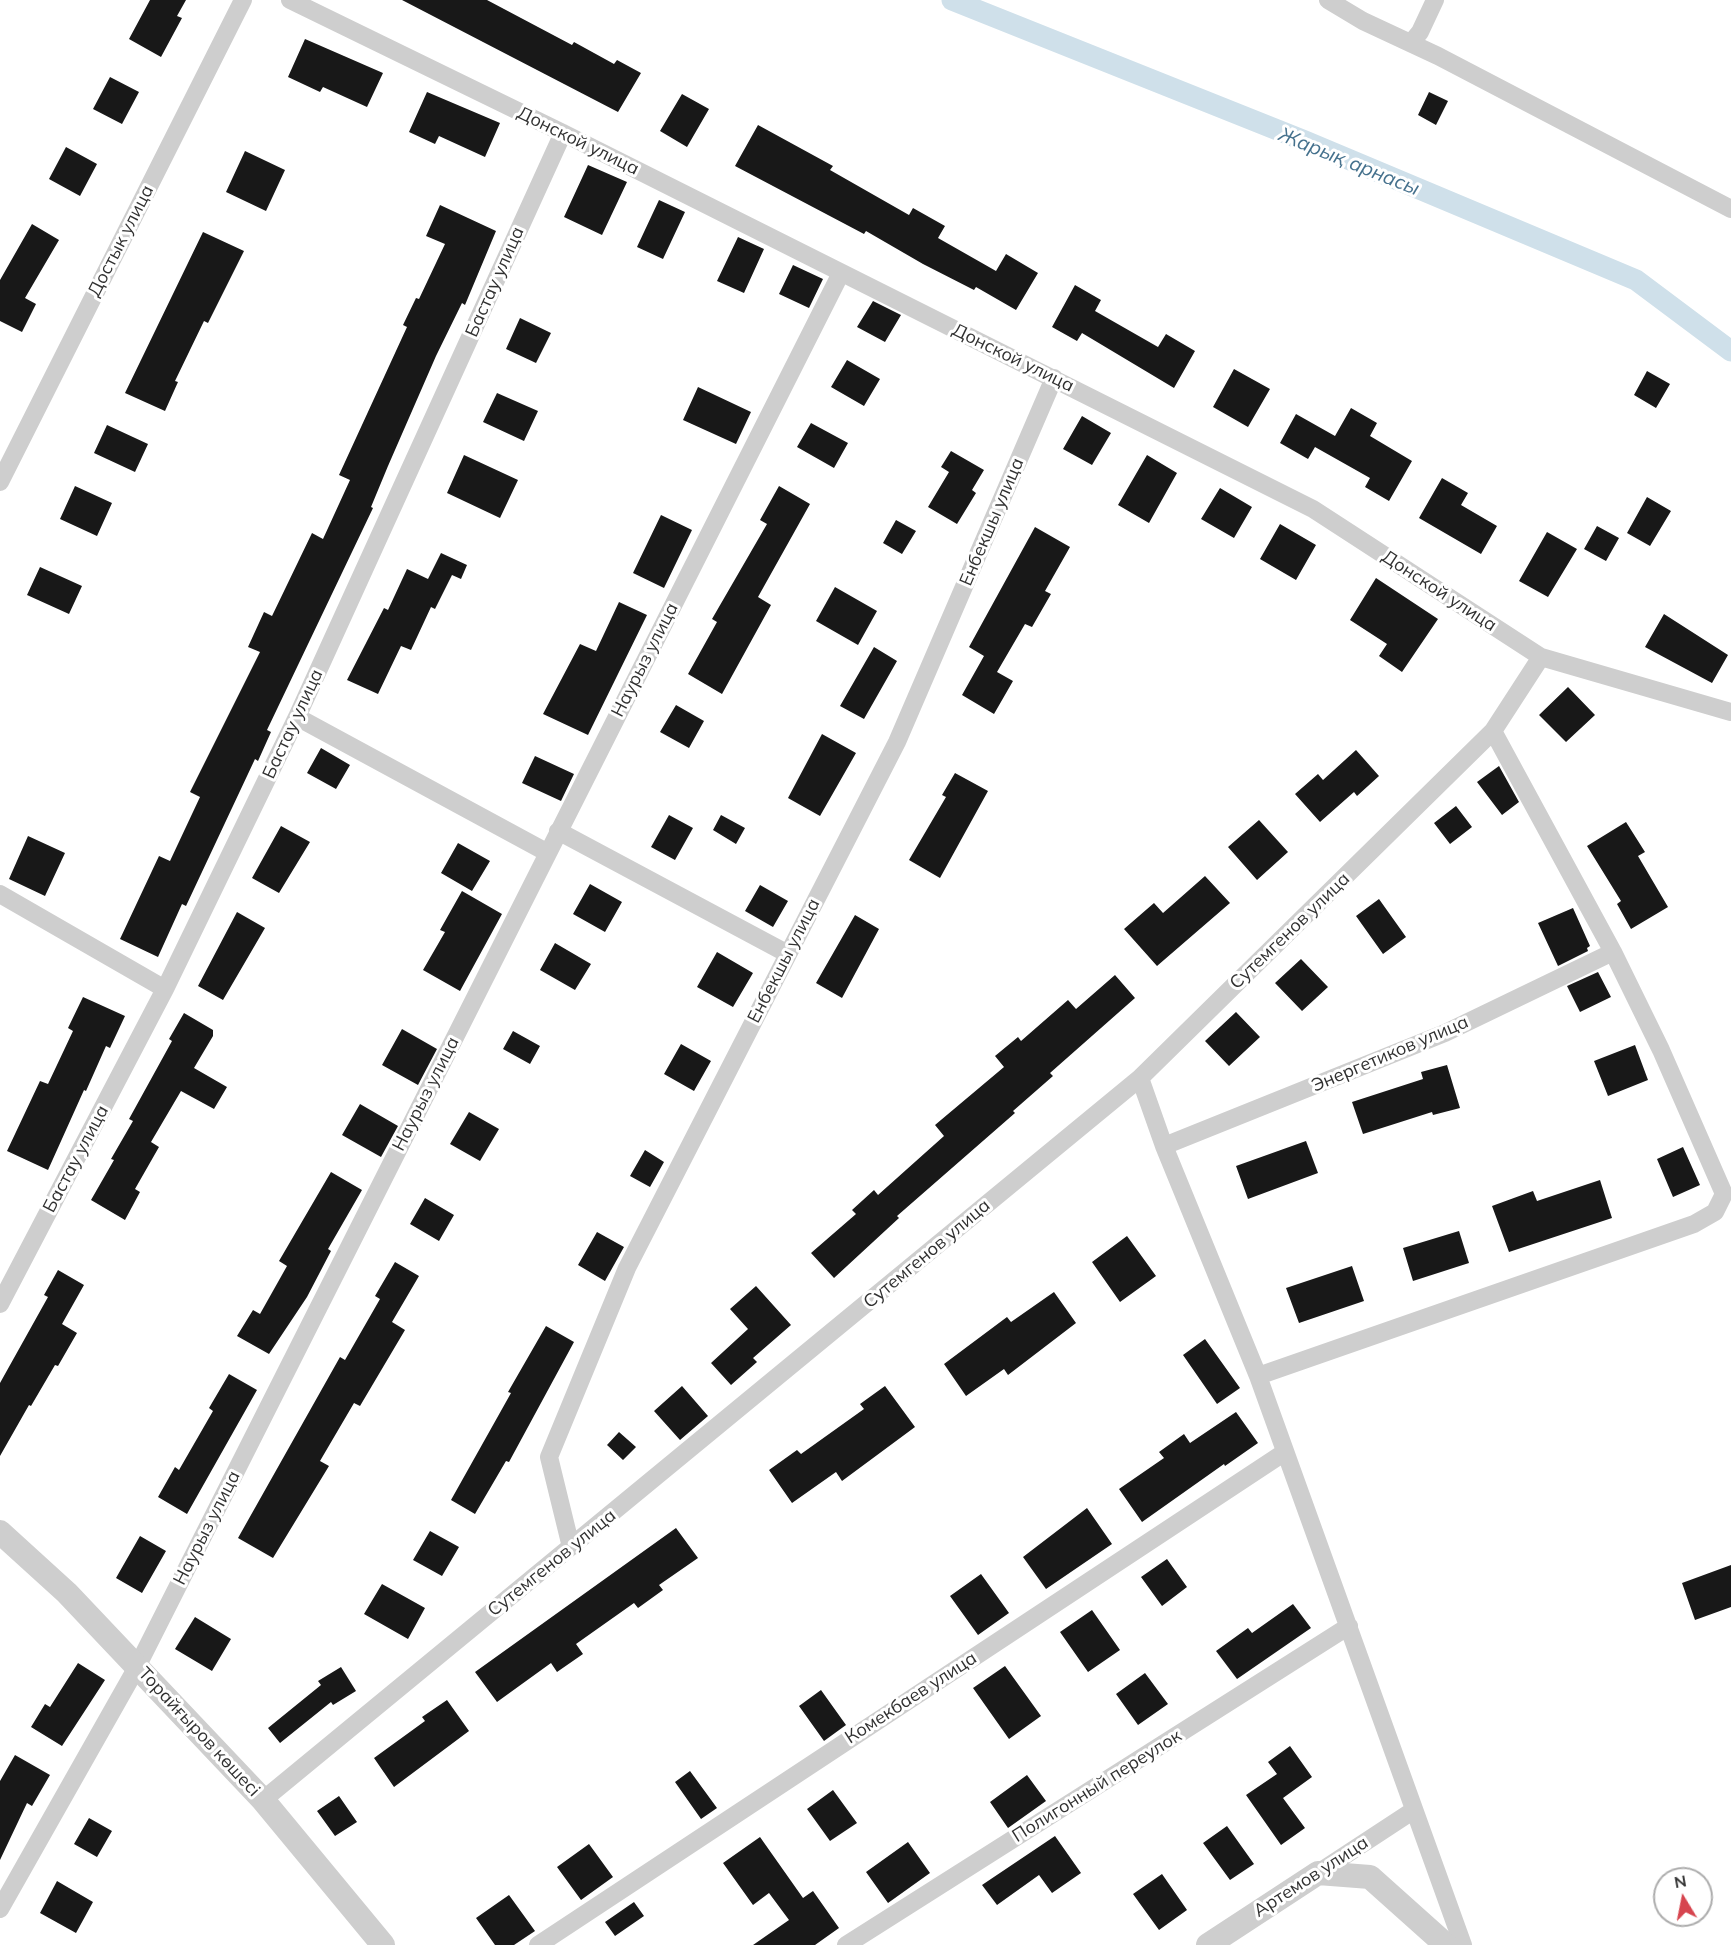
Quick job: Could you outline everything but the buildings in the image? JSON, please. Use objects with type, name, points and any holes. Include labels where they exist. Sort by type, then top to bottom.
[{"type":"street","name":"Достык улица","points":[[0,482],[243,0]]},
{"type":"street","name":"Донской улица","points":[[291,0],[563,133],[1313,508],[1541,657],[1731,712]]},
{"type":"street","points":[[1328,0],[1363,21],[1411,43],[1731,209]]},
{"type":"street","points":[[1411,43],[1420,32],[1435,0]]},
{"type":"street","name":"Бастау улица","points":[[0,1304],[165,989],[297,717],[563,133]]},
{"type":"street","name":"Наурыз улица","points":[[0,1909],[137,1667],[841,273]]},
{"type":"street","name":"Енбекшы улица","points":[[571,1547],[549,1457],[627,1268],[897,741],[1054,378]]},
{"type":"street","name":"Сутемгенов улица","points":[[263,1800],[1140,1078],[1493,731],[1541,657]]},
{"type":"street","points":[[297,717],[548,853]]},
{"type":"street","points":[[1258,1376],[1694,1224],[1715,1212],[1724,1194],[1661,1050],[1613,952],[1493,731]]},
{"type":"street","points":[[558,831],[788,954]]},
{"type":"street","points":[[0,894],[165,989]]},
{"type":"street","name":"Энергетиков улица","points":[[1164,1146],[1445,1033],[1613,952]]},
{"type":"street","points":[[1140,1078],[1164,1146],[1258,1376],[1463,1945]]},
{"type":"street","name":"Комекбаев улица","points":[[538,1945],[1285,1452]]},
{"type":"street","name":"Торайғыров көшесі","points":[[0,1532],[67,1593],[263,1800],[383,1945]]},
{"type":"street","name":"Полигонный переулок","points":[[846,1945],[1349,1626]]},
{"type":"street","name":"Артемов улица","points":[[1208,1945],[1414,1810]]},
{"type":"street","points":[[1318,1873],[1370,1877],[1446,1945]]},
{"type":"waterway","name":"Жарық арнасы","points":[[952,0],[1305,141],[1636,280],[1731,351]]}]
